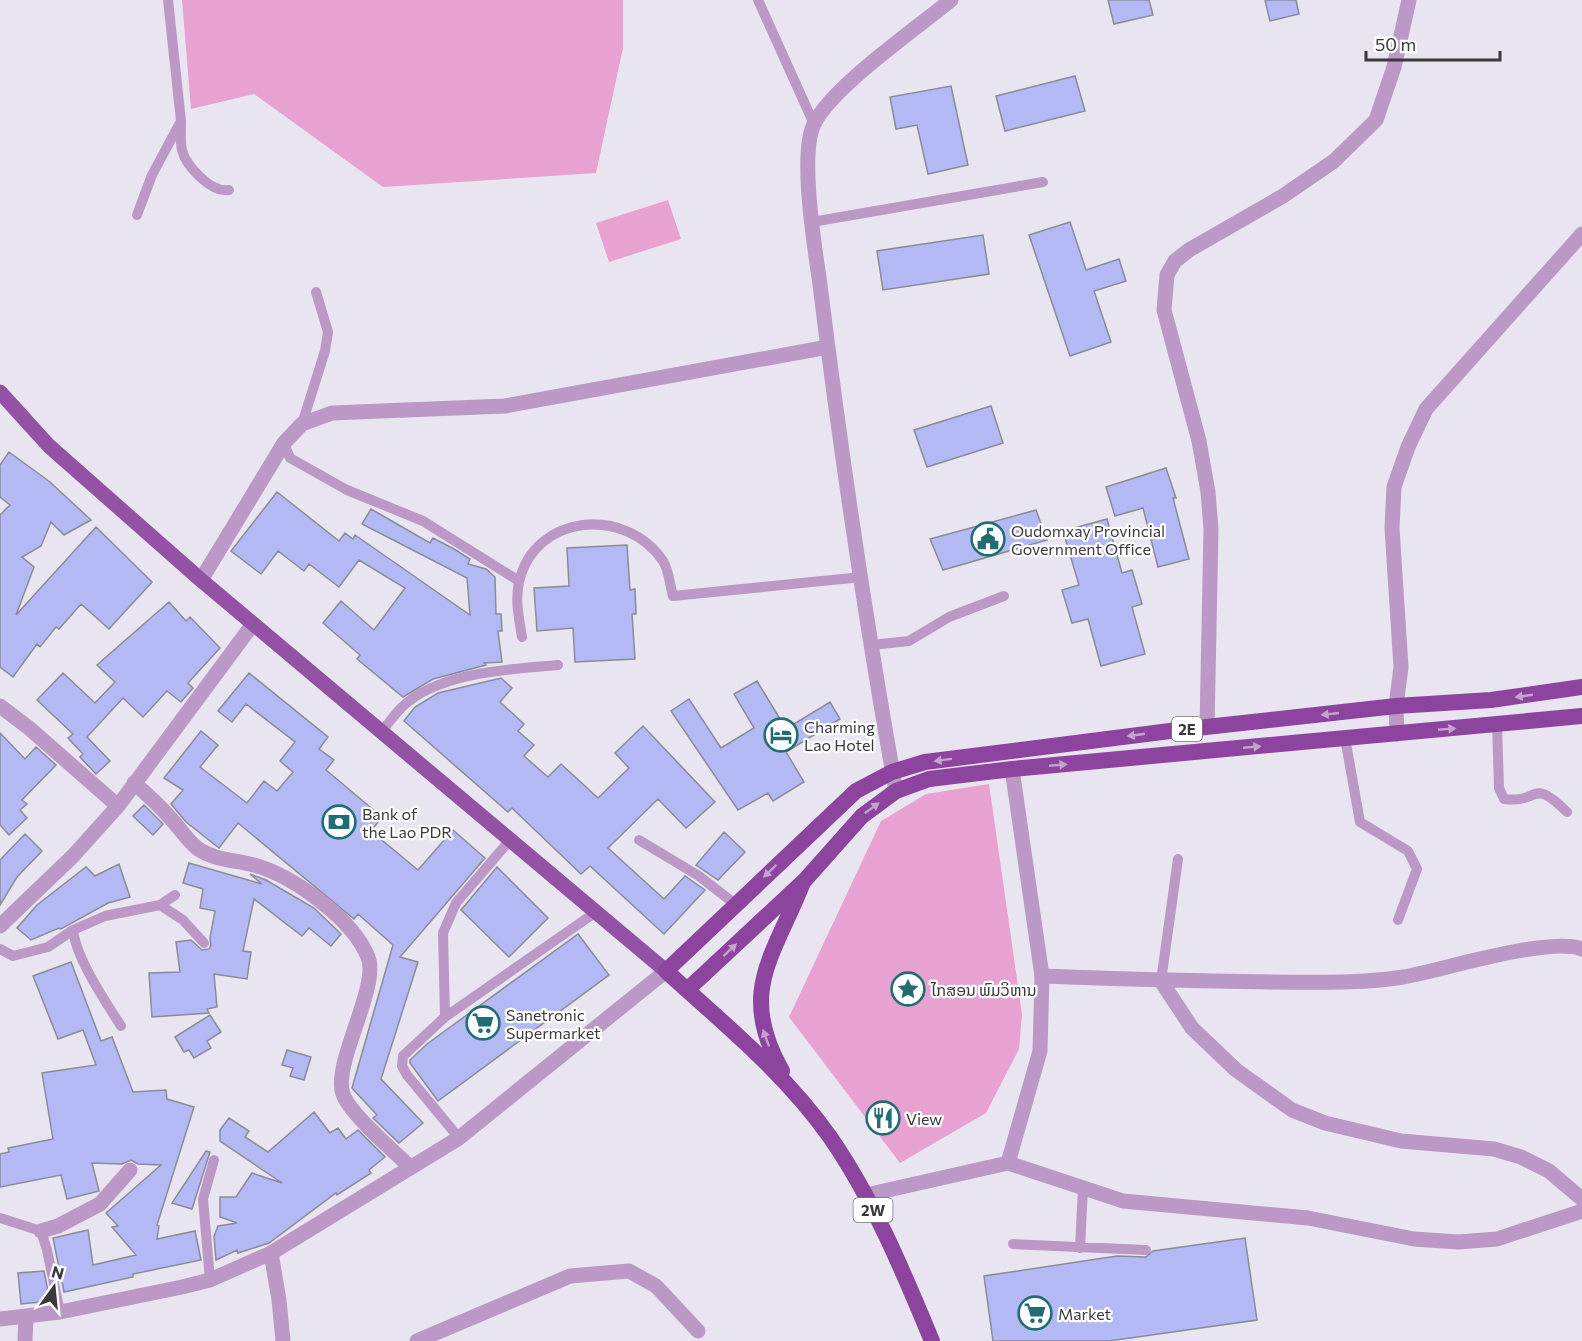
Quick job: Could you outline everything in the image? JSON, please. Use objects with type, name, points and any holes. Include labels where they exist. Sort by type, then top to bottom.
[{"type":"highway","name":"2E","points":[[666,971],[856,791],[892,772],[926,762],[1170,731],[1396,706],[1491,700],[1582,687]]},
{"type":"highway","name":"2E","points":[[687,990],[805,879],[862,816],[896,791],[929,779],[1012,769],[1582,716]]},
{"type":"highway","points":[[1170,731],[1173,754]]},
{"type":"highway","points":[[793,1090],[764,1036],[760,1014],[760,995],[765,972],[805,879]]},
{"type":"highway","name":"2W","points":[[666,971],[741,1038],[793,1090],[830,1136],[866,1195],[932,1341]]},
{"type":"main road","points":[[0,392],[49,446],[201,580],[666,971]]},
{"type":"street","points":[[896,791],[828,347],[812,222],[808,153],[814,124],[837,94],[951,0]]},
{"type":"street","points":[[1207,727],[1211,529],[1208,492],[1199,441],[1164,310],[1167,275],[1175,261],[1189,250],[1283,196],[1334,161],[1376,120],[1394,67],[1409,0]]},
{"type":"street","points":[[1397,734],[1396,706],[1401,667],[1392,528],[1394,487],[1408,447],[1426,409],[1582,234]]},
{"type":"street","points":[[201,580],[284,443],[302,424],[332,413],[505,406],[828,347]]},
{"type":"street","points":[[0,926],[73,856],[118,806],[253,624]]},
{"type":"street","points":[[0,706],[29,728],[118,806]]},
{"type":"street","points":[[1008,1163],[1040,1051],[1042,976],[1012,769]]},
{"type":"street","points":[[134,783],[155,801],[198,849],[212,856],[255,866],[291,881],[342,920],[353,934],[368,957],[370,966],[368,982],[346,1059],[342,1094],[351,1107],[410,1167]]},
{"type":"street","points":[[1042,976],[1161,981],[1333,982],[1402,977],[1546,946],[1570,944],[1582,949]]},
{"type":"street","points":[[0,1319],[26,1318],[60,1312],[210,1280],[271,1253],[459,1138],[666,971]]},
{"type":"street","points":[[1161,981],[1192,1028],[1236,1070],[1292,1110],[1325,1123],[1401,1141],[1494,1149],[1521,1157],[1550,1171],[1582,1199]]},
{"type":"street","points":[[866,1195],[1008,1163],[1123,1201],[1308,1218],[1414,1239],[1458,1242],[1497,1239],[1582,1211]]},
{"type":"street","points":[[41,1231],[58,1226],[100,1204],[130,1170]]},
{"type":"street","points":[[271,1253],[283,1341]]},
{"type":"street","points":[[417,1341],[570,1276],[629,1271],[656,1286],[698,1331]]},
{"type":"street","points":[[25,1341],[26,1318]]},
{"type":"lane","points":[[168,0],[182,151],[202,180],[222,191],[229,190]]},
{"type":"lane","points":[[758,0],[814,124]]},
{"type":"lane","points":[[137,215],[152,175],[181,121]]},
{"type":"lane","points":[[812,222],[1043,182]]},
{"type":"lane","points":[[302,424],[325,351],[327,332],[316,292]]},
{"type":"lane","points":[[284,443],[290,458],[307,468],[347,490],[376,499],[423,521],[519,581]]},
{"type":"lane","points":[[522,638],[517,600],[519,581],[534,552],[548,536],[581,525],[618,526],[638,537],[664,562],[673,596],[862,577]]},
{"type":"lane","points":[[872,645],[909,641],[949,617],[1004,596]]},
{"type":"lane","points":[[381,732],[404,706],[425,692],[478,672],[558,664]]},
{"type":"lane","points":[[1497,724],[1500,788],[1504,799],[1517,801],[1537,792],[1550,795],[1568,812]]},
{"type":"lane","points":[[1345,738],[1360,822],[1408,851],[1417,869],[1398,920]]},
{"type":"lane","points":[[445,1017],[443,933],[456,903],[510,840]]},
{"type":"lane","points":[[639,840],[699,876],[735,904]]},
{"type":"lane","points":[[1161,981],[1178,859]]},
{"type":"lane","points":[[0,949],[12,956],[48,947],[73,930],[105,916],[160,904],[175,895]]},
{"type":"lane","points":[[160,904],[183,920],[204,943]]},
{"type":"lane","points":[[459,1138],[402,1066],[403,1056],[445,1017],[596,912]]},
{"type":"lane","points":[[73,930],[75,945],[87,970],[121,1026]]},
{"type":"lane","points":[[210,1280],[203,1199],[214,1160]]},
{"type":"lane","points":[[1080,1248],[1083,1188]]},
{"type":"lane","points":[[0,1218],[41,1231],[60,1312]]},
{"type":"lane","points":[[1013,1244],[1146,1250]]},
{"type":"shaded area","points":[[182,0],[623,0],[623,48],[596,173],[383,187],[254,94],[191,109]]},
{"type":"shaded area","points":[[668,200],[681,239],[609,262],[596,223]]},
{"type":"shaded area","points":[[989,784],[1022,1014],[1019,1049],[986,1113],[900,1163],[789,1017],[881,821],[926,794]]},
{"type":"building","points":[[1108,0],[1149,0],[1153,15],[1114,24]]},
{"type":"building","points":[[1265,0],[1296,0],[1299,14],[1270,21]]},
{"type":"building","points":[[1075,76],[1085,111],[1005,131],[996,96]]},
{"type":"building","points":[[951,86],[968,165],[928,174],[917,125],[896,129],[890,97]]},
{"type":"building","points":[[1070,222],[1086,270],[1119,259],[1126,281],[1094,291],[1111,342],[1070,356],[1029,235]]},
{"type":"building","points":[[983,235],[989,274],[883,290],[877,251]]},
{"type":"building","points":[[991,406],[1003,443],[927,467],[914,430]]},
{"type":"building","points":[[9,452],[50,482],[91,520],[64,535],[51,522],[41,546],[22,557],[34,567],[16,615],[96,527],[152,582],[109,629],[81,604],[59,629],[56,627],[40,647],[37,644],[13,677],[0,667],[0,515],[10,505],[0,497],[0,465]]},
{"type":"building","points":[[1166,468],[1176,498],[1173,498],[1189,559],[1158,567],[1143,508],[1115,516],[1106,487]]},
{"type":"building","points":[[277,492],[339,541],[345,533],[353,539],[355,535],[470,615],[467,578],[362,524],[371,509],[430,543],[433,538],[454,549],[470,559],[468,564],[486,569],[495,577],[496,614],[501,614],[502,631],[498,631],[502,662],[484,663],[486,665],[433,679],[403,697],[357,659],[360,655],[323,623],[341,601],[374,630],[405,588],[359,560],[339,587],[309,564],[304,571],[278,551],[261,574],[231,551]]},
{"type":"building","name":"Oudomxay Provincial Government Office","points":[[1036,510],[1047,540],[943,570],[930,539]]},
{"type":"building","points":[[1107,519],[1122,573],[1132,570],[1142,604],[1132,607],[1145,654],[1101,666],[1088,619],[1072,623],[1062,590],[1079,585],[1063,531]]},
{"type":"building","points":[[627,545],[630,590],[635,589],[636,614],[632,614],[635,659],[575,662],[573,628],[537,631],[534,588],[569,586],[567,548]]},
{"type":"building","points":[[169,602],[186,621],[190,617],[220,648],[188,683],[193,688],[181,702],[167,691],[143,717],[123,698],[87,737],[110,761],[96,774],[80,757],[83,754],[68,738],[73,734],[37,700],[63,673],[95,703],[115,682],[97,665]]},
{"type":"building","points":[[249,673],[328,737],[319,749],[334,760],[326,770],[382,817],[371,831],[418,870],[453,830],[485,858],[400,957],[418,962],[381,1079],[423,1123],[399,1143],[373,1118],[377,1115],[352,1088],[393,945],[358,914],[354,919],[238,823],[219,848],[186,822],[171,804],[183,790],[164,778],[201,731],[218,745],[200,767],[247,803],[264,781],[277,791],[293,772],[280,761],[295,742],[246,704],[232,722],[218,711]]},
{"type":"building","points":[[501,678],[512,688],[500,702],[524,724],[518,731],[534,745],[524,756],[548,777],[561,764],[598,798],[629,768],[615,753],[643,726],[715,802],[686,828],[658,799],[608,848],[664,899],[685,876],[705,890],[664,934],[590,866],[581,874],[512,808],[508,812],[404,721],[415,707],[438,693]]},
{"type":"building","points":[[757,681],[786,729],[830,702],[840,719],[786,752],[804,782],[773,801],[768,793],[738,810],[671,711],[689,699],[721,748],[754,728],[734,694]]},
{"type":"building","points":[[0,733],[25,759],[36,747],[56,765],[22,800],[27,804],[20,810],[27,818],[9,835],[0,825]]},
{"type":"building","points":[[144,805],[163,824],[153,835],[133,816]]},
{"type":"building","points":[[724,832],[745,852],[718,880],[696,865]]},
{"type":"building","points":[[25,834],[42,851],[17,877],[0,905],[0,860]]},
{"type":"building","points":[[189,863],[262,884],[250,874],[266,880],[314,908],[341,934],[331,946],[309,928],[302,936],[254,899],[243,951],[251,952],[247,979],[214,974],[217,1007],[207,1009],[209,1013],[152,1017],[149,973],[180,972],[176,942],[191,940],[202,950],[209,949],[211,945],[210,938],[215,911],[200,908],[203,889],[183,883]]},
{"type":"building","points":[[119,864],[130,897],[108,903],[61,929],[31,940],[17,928],[37,905],[86,867],[95,876]]},
{"type":"building","points":[[497,867],[548,918],[509,957],[461,910]]},
{"type":"building","points":[[578,934],[609,975],[438,1101],[410,1060],[427,1044]]},
{"type":"building","points":[[71,962],[101,1041],[112,1037],[133,1092],[166,1090],[167,1099],[194,1107],[157,1225],[159,1226],[157,1239],[195,1231],[201,1260],[133,1274],[133,1277],[64,1292],[53,1238],[88,1230],[93,1265],[136,1255],[112,1227],[118,1226],[106,1213],[161,1165],[138,1164],[131,1160],[122,1164],[92,1163],[99,1191],[67,1199],[61,1175],[0,1187],[0,1154],[9,1152],[8,1148],[53,1139],[42,1073],[96,1065],[83,1030],[58,1039],[33,976]]},
{"type":"building","points":[[898,980],[916,980],[916,993],[898,994]]},
{"type":"building","points":[[210,1015],[221,1032],[207,1041],[211,1048],[194,1058],[189,1050],[184,1052],[175,1037]]},
{"type":"building","points":[[287,1050],[311,1057],[304,1080],[290,1076],[293,1068],[282,1065]]},
{"type":"building","points":[[314,1112],[330,1133],[338,1128],[346,1139],[358,1130],[385,1157],[369,1170],[371,1173],[337,1195],[336,1193],[269,1243],[238,1253],[237,1250],[216,1260],[214,1236],[218,1226],[237,1223],[220,1217],[220,1197],[236,1197],[252,1173],[282,1183],[220,1141],[220,1130],[229,1118],[249,1131],[245,1137],[268,1152]]},
{"type":"building","points":[[206,1151],[210,1152],[192,1209],[172,1203]]},
{"type":"building","points":[[1245,1238],[1257,1320],[1109,1341],[993,1341],[984,1276],[1117,1256],[1146,1257],[1153,1251]]},
{"type":"building","points":[[44,1271],[50,1301],[21,1304],[18,1273]]},
{"type":"place","name":"Oudomxay Provincial Government Office","points":[[988,539]]},
{"type":"place","name":"Charming Lao Hotel","points":[[781,735]]},
{"type":"place","name":"Bank of the Lao PDR","points":[[339,822]]},
{"type":"place","name":"ໄກສອນ ພົມວິຫານ","points":[[908,989]]},
{"type":"place","name":"Sanetronic Supermarket","points":[[483,1023]]},
{"type":"place","name":"View","points":[[883,1118]]},
{"type":"place","name":"Market","points":[[1035,1313]]}]
